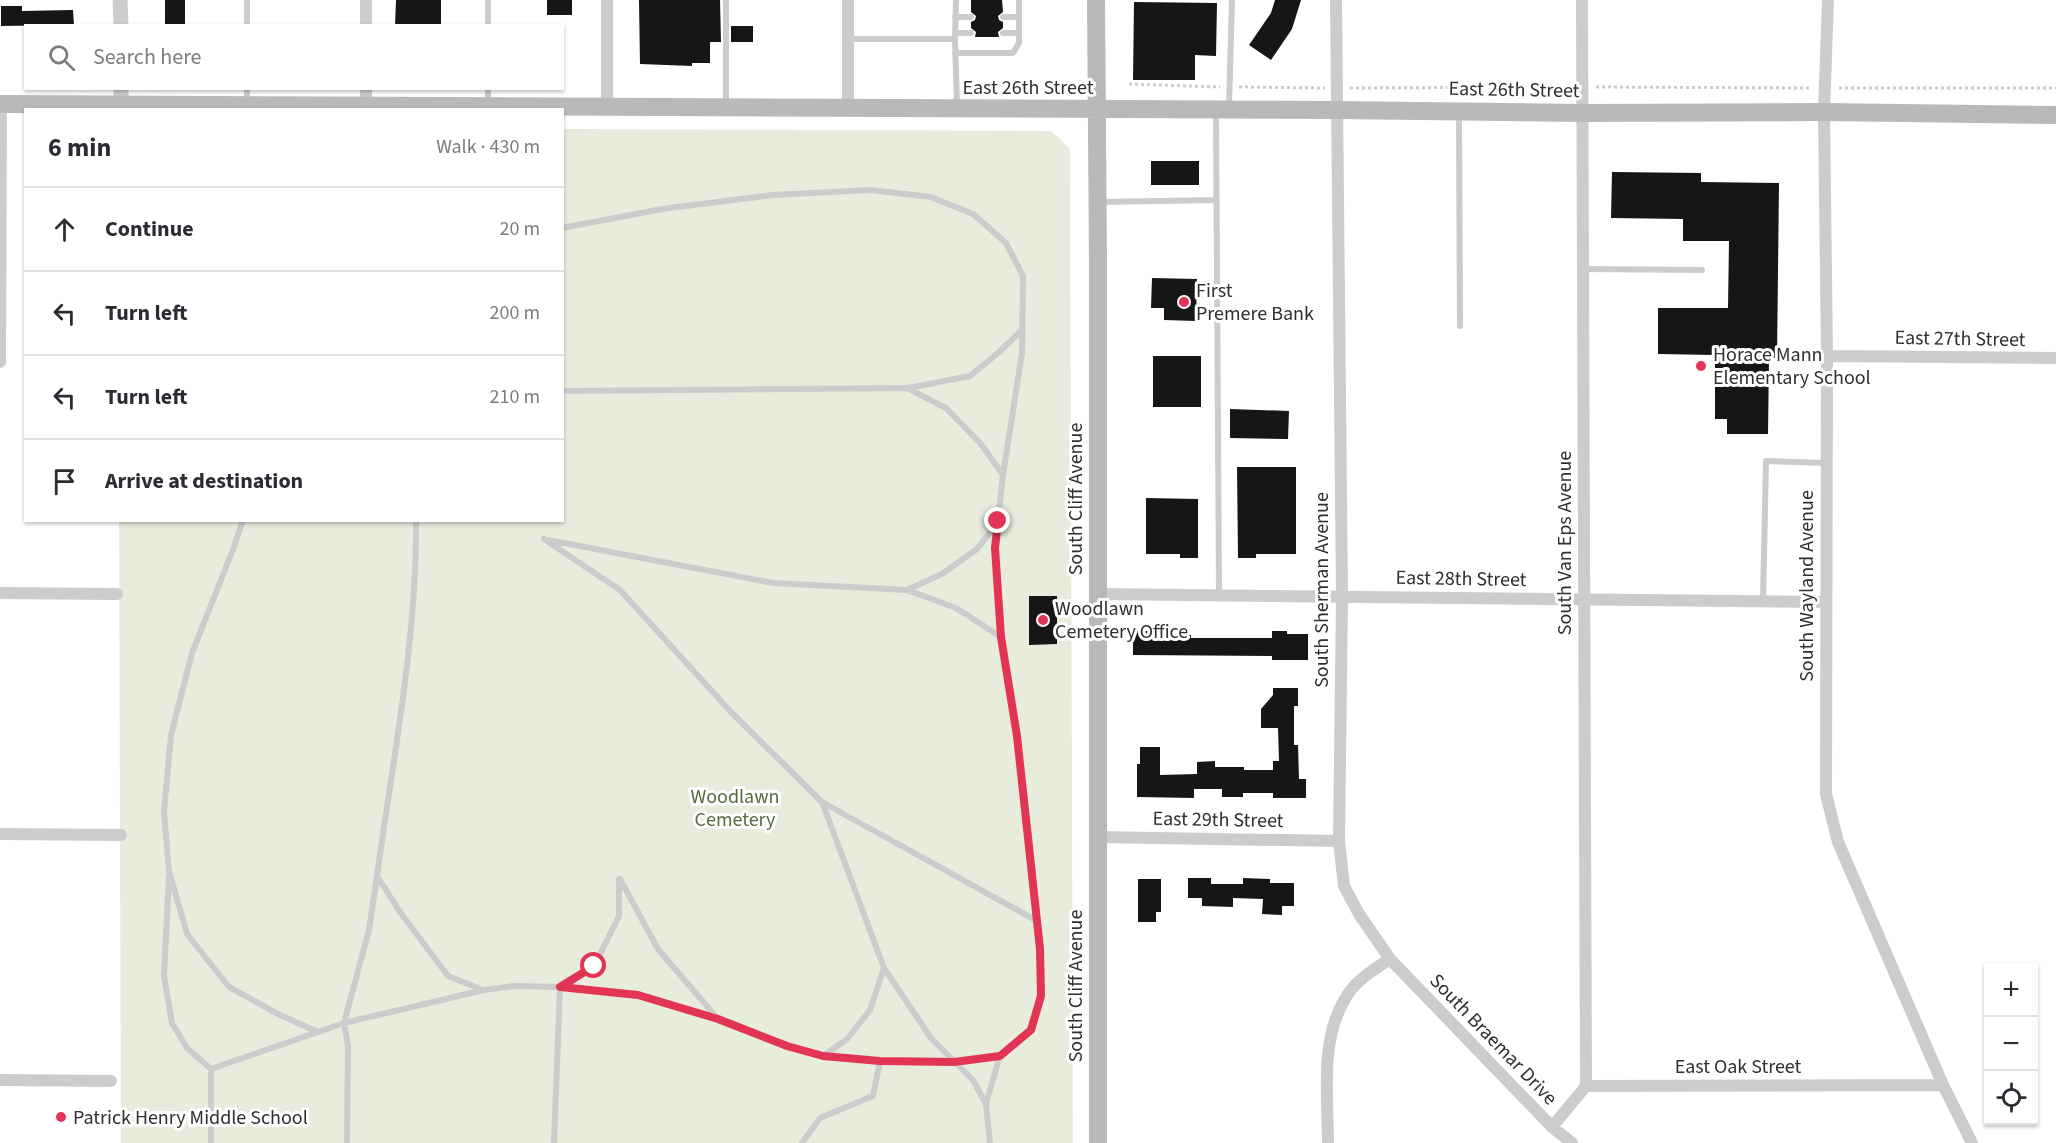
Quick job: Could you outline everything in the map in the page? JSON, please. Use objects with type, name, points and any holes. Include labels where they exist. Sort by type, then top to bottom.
[{"type":"main road","name":"South Cliff Avenue","points":[[1096,0],[1098,1143]]},
{"type":"main road","name":"East 26th Street","points":[[1,104],[121,97],[488,97],[607,107],[2056,115]]},
{"type":"street","points":[[120,0],[121,24]]},
{"type":"street","points":[[366,0],[366,24]]},
{"type":"street","points":[[607,0],[607,107]]},
{"type":"street","points":[[848,0],[848,108]]},
{"type":"street","name":"South Sherman Avenue","points":[[1336,0],[1342,597],[1339,841],[1344,886],[1359,914],[1390,959]]},
{"type":"street","name":"South Van Eps Avenue","points":[[1582,0],[1587,1086]]},
{"type":"street","name":"South Wayland Avenue","points":[[1828,0],[1824,112],[1827,356],[1826,794],[1838,842],[1944,1085],[1972,1143]]},
{"type":"street","points":[[0,362],[1,104]]},
{"type":"street","name":"East 27th Street","points":[[1827,356],[2056,358]]},
{"type":"street","points":[[0,593],[117,594]]},
{"type":"street","name":"East 28th Street","points":[[1097,594],[1825,602]]},
{"type":"street","points":[[0,834],[121,835]]},
{"type":"street","name":"East 29th Street","points":[[1097,837],[1339,841]]},
{"type":"street","points":[[1328,1143],[1328,1059],[1330,1037],[1337,1014],[1348,993],[1367,974],[1390,959]]},
{"type":"street","name":"South Braemar Drive","points":[[1390,959],[1552,1127],[1572,1143]]},
{"type":"street","points":[[0,1080],[111,1080]]},
{"type":"street","name":"East Oak Street","points":[[1587,1086],[1944,1085]]},
{"type":"street","points":[[1552,1127],[1587,1086]]},
{"type":"lane","points":[[247,0],[247,24]]},
{"type":"lane","points":[[488,0],[488,24]]},
{"type":"lane","points":[[726,0],[726,107]]},
{"type":"lane","points":[[956,0],[957,109]]},
{"type":"lane","points":[[956,53],[1013,53],[1019,43],[1019,0]]},
{"type":"lane","points":[[1219,595],[1217,200],[1232,0]]},
{"type":"lane","points":[[956,16],[971,16]]},
{"type":"lane","points":[[1003,16],[1019,16]]},
{"type":"lane","points":[[848,39],[955,36],[971,33]]},
{"type":"lane","points":[[1003,33],[1019,33]]},
{"type":"lane","points":[[1459,111],[1460,326]]},
{"type":"lane","points":[[211,1070],[344,1023],[484,990],[514,986],[560,987],[638,995],[718,1019],[787,1046],[823,1056],[880,1061],[954,1062],[1000,1056],[1031,1030],[1041,996],[1037,921],[1019,758],[1001,637],[995,548],[1003,475],[1022,353],[1023,276],[1006,243],[974,214],[932,197],[870,190],[772,195],[662,209],[564,228]]},
{"type":"lane","points":[[1097,202],[1217,200]]},
{"type":"lane","points":[[1583,269],[1702,270]]},
{"type":"lane","points":[[564,391],[907,388],[970,376],[1022,330]]},
{"type":"lane","points":[[907,388],[946,408],[981,444],[1003,475]]},
{"type":"lane","points":[[1763,601],[1766,461],[1826,463]]},
{"type":"lane","points":[[907,590],[942,574],[977,549],[998,521]]},
{"type":"lane","points":[[211,1143],[211,1070],[187,1048],[172,1023],[164,976],[170,871],[164,812],[171,735],[192,653],[242,522]]},
{"type":"lane","points":[[347,1143],[348,1046],[344,1023],[369,930],[377,876],[411,636],[416,522]]},
{"type":"lane","points":[[1001,637],[956,608],[907,590],[772,583],[544,539],[620,590],[730,712],[822,802],[1037,921]]},
{"type":"lane","points":[[822,802],[884,968],[931,1038],[973,1080],[986,1104]]},
{"type":"lane","points":[[170,871],[187,934],[229,987],[280,1015],[318,1032]]},
{"type":"lane","points":[[377,876],[400,912],[448,976],[484,990]]},
{"type":"lane","points":[[560,987],[594,966],[619,916],[619,879],[658,949],[718,1019]]},
{"type":"lane","points":[[823,1056],[848,1039],[870,1010],[884,968]]},
{"type":"lane","points":[[554,1143],[560,987]]},
{"type":"lane","points":[[990,1143],[986,1104],[1000,1056]]},
{"type":"lane","points":[[802,1143],[820,1118],[873,1096],[880,1061]]},
{"type":"green space","name":"Woodlawn Cemetery","points":[[564,129],[1051,131],[1070,149],[1073,1143],[121,1143],[119,522],[564,522]]},
{"type":"building","points":[[165,0],[185,0],[185,24],[165,24]]},
{"type":"building","points":[[396,0],[441,0],[441,24],[395,24]]},
{"type":"building","points":[[547,0],[572,0],[572,15],[547,15]]},
{"type":"building","points":[[639,0],[720,0],[721,42],[710,42],[710,63],[692,63],[692,66],[640,64]]},
{"type":"building","points":[[971,0],[1002,0],[1003,12],[998,16],[1003,22],[1003,28],[998,32],[999,37],[975,37],[976,32],[971,28],[971,22],[976,16],[971,12]]},
{"type":"building","points":[[1275,0],[1301,0],[1292,29],[1271,60],[1249,45],[1271,13]]},
{"type":"building","points":[[1134,2],[1217,3],[1216,56],[1195,55],[1195,80],[1133,80]]},
{"type":"building","points":[[1,6],[22,6],[22,11],[73,10],[74,24],[1,26]]},
{"type":"building","points":[[731,26],[753,26],[753,42],[731,42]]},
{"type":"building","points":[[1151,161],[1199,161],[1199,185],[1151,185]]},
{"type":"building","points":[[1612,172],[1701,173],[1701,182],[1779,183],[1777,358],[1769,358],[1768,434],[1727,434],[1727,419],[1715,419],[1715,355],[1658,354],[1658,308],[1728,308],[1729,241],[1683,241],[1683,219],[1611,218]]},
{"type":"building","points":[[1152,278],[1197,279],[1196,321],[1164,320],[1164,308],[1151,308]]},
{"type":"building","points":[[1153,356],[1201,356],[1201,407],[1153,407]]},
{"type":"building","points":[[1230,409],[1289,411],[1288,439],[1230,438]]},
{"type":"building","points":[[1237,467],[1296,467],[1296,554],[1256,554],[1256,558],[1238,558]]},
{"type":"building","points":[[1146,498],[1198,499],[1198,558],[1180,558],[1180,554],[1146,554]]},
{"type":"building","name":"Woodlawn Cemetery Office","points":[[1029,596],[1057,596],[1057,644],[1029,645]]},
{"type":"building","points":[[1133,631],[1165,631],[1165,635],[1191,635],[1191,638],[1272,638],[1272,631],[1308,634],[1308,660],[1272,660],[1272,656],[1133,655]]},
{"type":"building","points":[[1273,688],[1298,688],[1298,706],[1294,706],[1294,745],[1298,745],[1299,779],[1306,779],[1306,798],[1273,798],[1273,793],[1243,793],[1243,797],[1222,797],[1222,789],[1194,789],[1194,798],[1137,797],[1137,764],[1140,764],[1140,747],[1160,747],[1160,775],[1197,774],[1197,762],[1215,761],[1215,767],[1273,770],[1273,761],[1279,761],[1278,728],[1261,728],[1261,709],[1273,695]]},
{"type":"building","points":[[1188,878],[1211,878],[1211,884],[1243,884],[1243,878],[1270,879],[1270,883],[1294,883],[1294,906],[1282,906],[1282,915],[1262,914],[1263,899],[1233,898],[1233,907],[1202,906],[1202,898],[1188,898]]},
{"type":"building","points":[[1138,879],[1161,879],[1161,912],[1156,912],[1156,922],[1138,922]]},
{"type":"place","name":"First Premere Bank","points":[[1184,302]]},
{"type":"place","name":"Horace Mann Elementary School","points":[[1701,366]]},
{"type":"place","name":"Woodlawn Cemetery Office","points":[[1043,620]]},
{"type":"place","name":"Patrick Henry Middle School","points":[[61,1117]]},
{"type":"route","points":[[594,966],[560,987],[638,995],[718,1019],[787,1046],[823,1056],[880,1061],[954,1062],[1000,1056],[1031,1030],[1041,996],[1040,949],[1017,736],[1001,637],[995,548],[998,521]]}]
